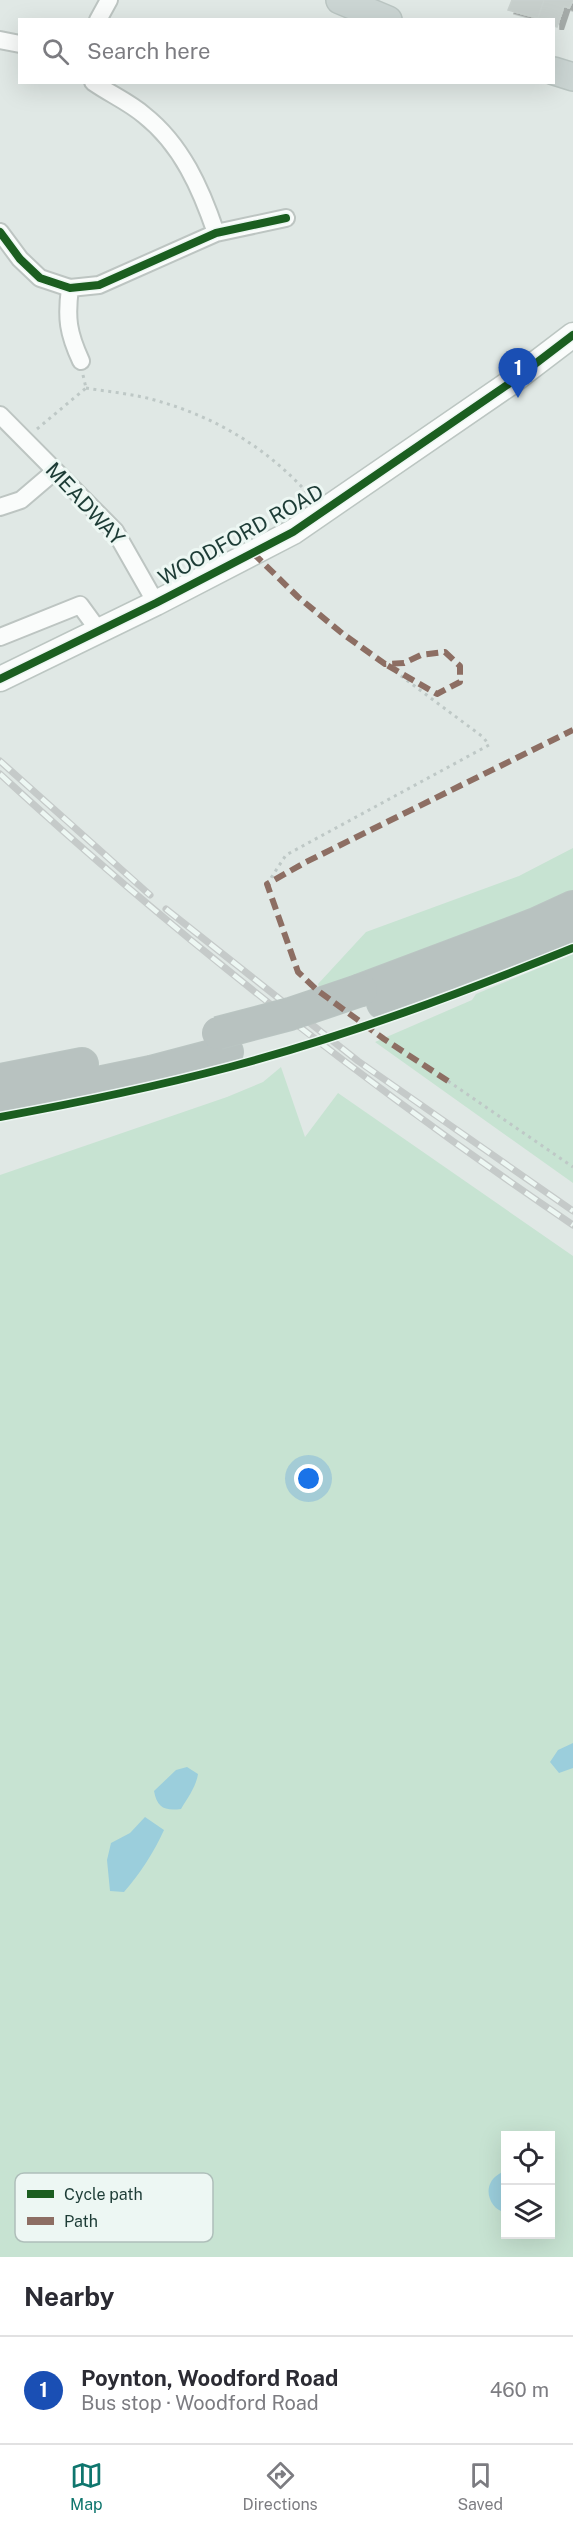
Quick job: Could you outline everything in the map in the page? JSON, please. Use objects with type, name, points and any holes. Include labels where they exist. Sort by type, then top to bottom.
[{"type":"highway","points":[[365,999],[573,906]]},
{"type":"highway","points":[[0,1103],[151,1072],[222,1043],[365,999],[463,978],[573,933]]},
{"type":"highway","points":[[0,1080],[84,1064],[222,1043]]},
{"type":"main road","points":[[343,1],[383,18]]},
{"type":"main road","points":[[555,71],[573,77]]},
{"type":"street","points":[[99,18],[109,0]]},
{"type":"street","points":[[0,40],[18,44]]},
{"type":"street","points":[[96,84],[142,113],[163,132],[182,157],[203,195],[216,233]]},
{"type":"street","points":[[0,232],[20,259],[40,278],[70,288],[99,285],[216,233],[286,218]]},
{"type":"street","points":[[70,288],[66,315],[73,345],[81,362]]},
{"type":"street","name":"WOODFORD ROAD","points":[[0,679],[156,603],[293,532],[412,448],[510,383],[573,335]]},
{"type":"street","name":"MEADWAY","points":[[0,415],[115,531],[156,603]]},
{"type":"street","points":[[0,507],[21,500],[56,471]]},
{"type":"street","points":[[0,636],[80,604],[99,631]]},
{"type":"path","points":[[25,439],[86,388],[157,400],[209,419],[243,437],[291,473],[324,512]]},
{"type":"path","points":[[267,884],[286,855],[489,745],[483,737],[385,664]]},
{"type":"path","points":[[448,1081],[573,1167]]},
{"type":"green space","points":[[573,848],[573,898],[320,989],[318,984],[366,932],[519,876]]},
{"type":"green space","points":[[573,954],[573,1183],[375,1042],[472,1000],[476,994]]},
{"type":"green space","points":[[281,1067],[305,1137],[338,1093],[573,1256],[573,2257],[0,2257],[0,1175],[227,1097],[263,1082]]},
{"type":"water","points":[[573,1743],[573,1768],[559,1773],[550,1762],[558,1750]]},
{"type":"water","points":[[187,1767],[198,1774],[189,1796],[181,1809],[166,1809],[157,1801],[154,1791],[176,1770]]},
{"type":"water","points":[[145,1817],[164,1830],[136,1878],[124,1892],[110,1891],[107,1860],[111,1843],[130,1833]]},
{"type":"water","points":[[501,2173],[501,2211],[493,2205],[489,2197],[489,2187],[495,2177]]},
{"type":"building","points":[[512,0],[544,0],[538,18],[508,10]]},
{"type":"building","points":[[544,0],[573,0],[569,8],[564,6],[557,27],[555,26],[555,18],[538,18]]},
{"type":"railway","points":[[0,761],[150,895]]},
{"type":"railway","points":[[0,774],[137,895],[278,1010],[423,1120],[573,1225]]},
{"type":"railway","points":[[166,909],[358,1061],[573,1211]]},
{"type":"marked path","points":[[253,553],[298,597],[343,634],[385,664],[404,663],[421,655],[445,652],[460,666],[460,682],[437,694],[385,664]]},
{"type":"marked path","points":[[448,1081],[384,1039],[317,990],[298,972],[267,884],[306,862],[573,730]]},
{"type":"cycle path","points":[[0,232],[20,259],[40,278],[70,288],[99,285],[216,233],[286,218]]},
{"type":"cycle path","points":[[0,679],[156,603],[293,532],[510,383],[573,335]]},
{"type":"cycle path","points":[[0,1117],[144,1088],[274,1055],[403,1013],[573,948]]},
{"type":"place","name":"Poynton, Woodford Road","points":[[518,398]]}]
